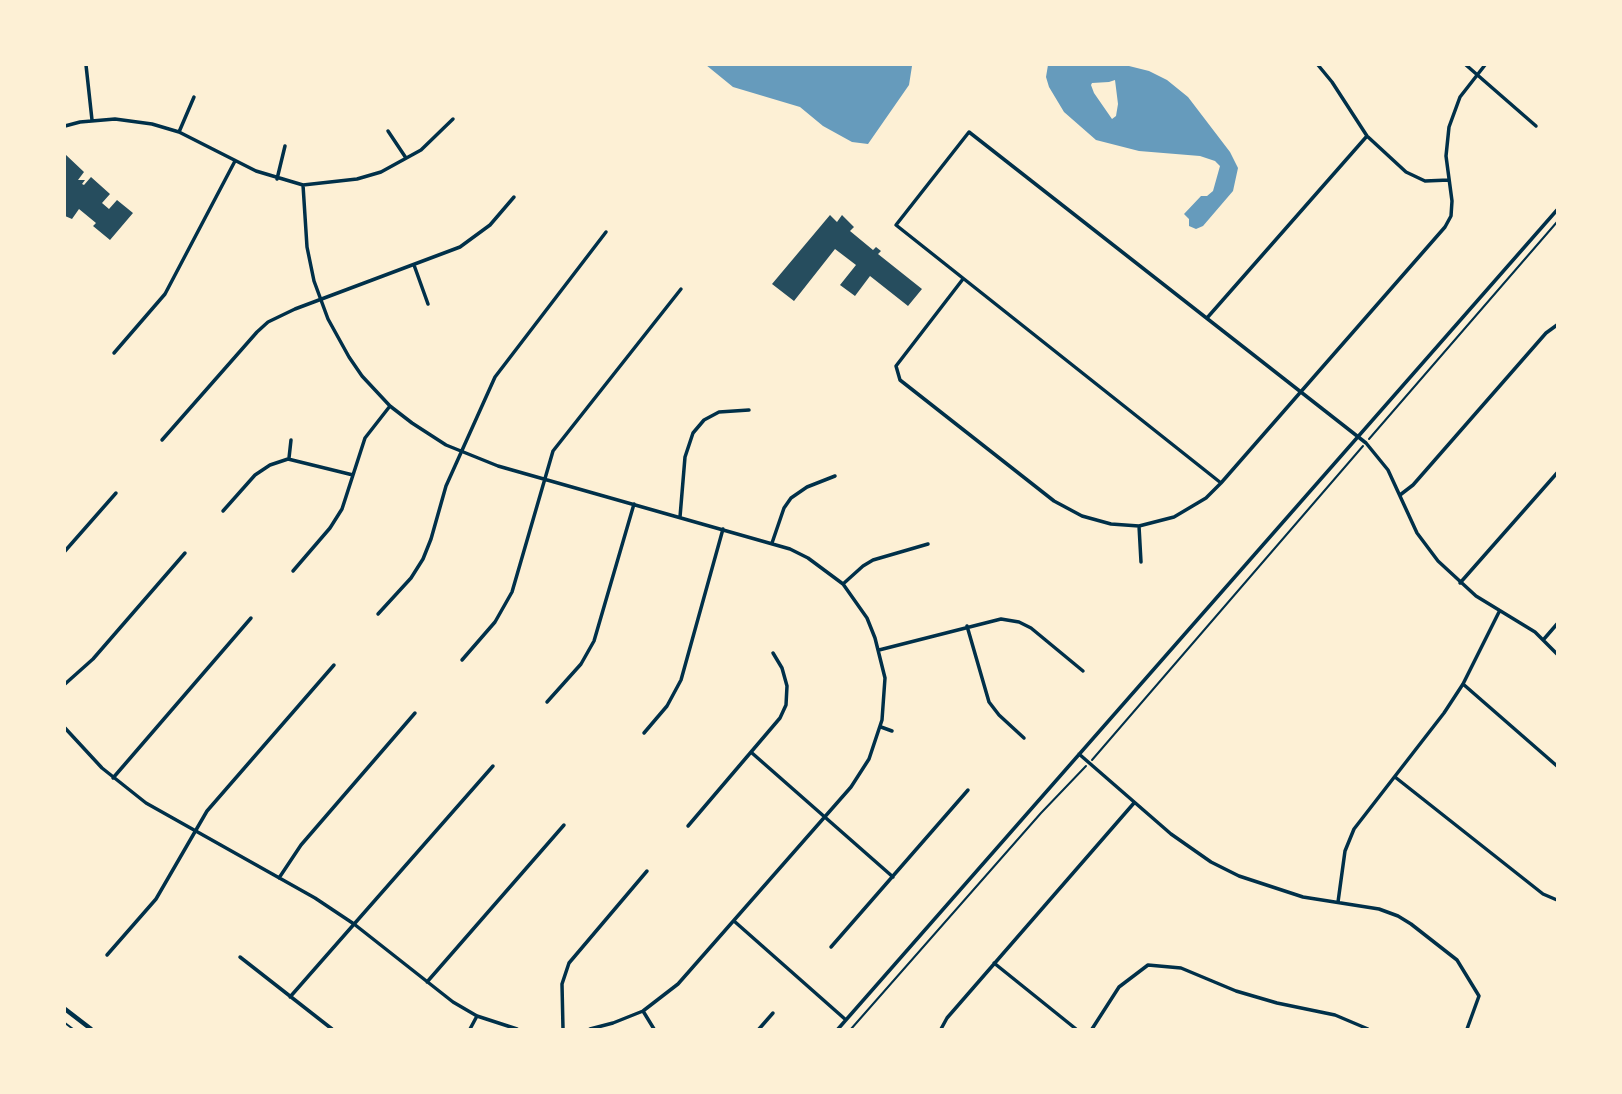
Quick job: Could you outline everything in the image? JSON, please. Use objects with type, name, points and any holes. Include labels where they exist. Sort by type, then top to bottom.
[{"type":"street","points":[[86,65],[92,120]]},
{"type":"street","points":[[1318,65],[1367,136],[1411,176],[1425,181],[1449,180]]},
{"type":"street","points":[[1466,65],[1536,126]]},
{"type":"street","points":[[963,279],[896,366],[900,380],[1065,508],[1097,522],[1139,526],[1165,520],[1206,498],[1445,227],[1451,216],[1446,156],[1449,127],[1460,97],[1485,65]]},
{"type":"street","points":[[179,132],[194,97]]},
{"type":"street","points":[[65,126],[92,120],[134,121],[179,132],[277,179],[303,185],[357,179],[381,172],[435,139],[453,119]]},
{"type":"street","points":[[388,131],[406,158]]},
{"type":"street","points":[[1221,482],[896,225],[969,132],[1357,436],[1381,459],[1410,521],[1424,544],[1460,583],[1499,612],[1544,639],[1557,654]]},
{"type":"street","points":[[1207,318],[1367,136]]},
{"type":"street","points":[[277,179],[285,146]]},
{"type":"street","points":[[114,353],[164,294],[235,161]]},
{"type":"street","points":[[303,185],[307,247],[328,319],[349,357],[390,406],[431,437],[498,466],[772,543],[808,558],[843,584],[867,618],[879,650],[885,692],[881,727],[865,766],[851,787],[678,984],[643,1011],[590,1029]]},
{"type":"street","points":[[162,440],[257,332],[277,317],[472,241],[514,197]]},
{"type":"street","points":[[838,1029],[1557,211]]},
{"type":"street","points":[[378,614],[411,578],[423,559],[446,486],[502,365],[606,232]]},
{"type":"street","points":[[414,265],[428,304]]},
{"type":"street","points":[[462,660],[507,605],[553,451],[681,289]]},
{"type":"street","points":[[1399,495],[1413,485],[1546,333],[1557,325]]},
{"type":"street","points":[[293,571],[331,528],[342,509],[365,438],[390,406]]},
{"type":"street","points":[[680,517],[685,457],[693,433],[705,420],[719,412],[749,410]]},
{"type":"street","points":[[289,459],[290,440]]},
{"type":"street","points":[[223,511],[255,475],[270,465],[289,459],[353,475]]},
{"type":"street","points":[[1460,583],[1557,473]]},
{"type":"street","points":[[772,543],[784,508],[791,498],[807,486],[835,476]]},
{"type":"street","points":[[65,551],[116,493]]},
{"type":"street","points":[[547,702],[581,664],[594,641],[634,504]]},
{"type":"street","points":[[1139,526],[1140,562]]},
{"type":"street","points":[[644,733],[667,706],[681,680],[723,529]]},
{"type":"street","points":[[843,584],[873,560],[928,544]]},
{"type":"street","points":[[65,684],[93,659],[185,553]]},
{"type":"street","points":[[1337,903],[1345,851],[1354,829],[1444,713],[1463,684],[1499,612]]},
{"type":"street","points":[[113,778],[251,618]]},
{"type":"street","points":[[879,650],[1000,619],[1027,625],[1083,671]]},
{"type":"street","points":[[1544,639],[1557,624]]},
{"type":"street","points":[[967,626],[989,702],[1024,738]]},
{"type":"street","points":[[688,826],[774,727],[786,705],[786,677],[773,653]]},
{"type":"street","points":[[107,955],[156,898],[207,811],[334,665]]},
{"type":"street","points":[[1463,684],[1557,766]]},
{"type":"street","points":[[279,878],[300,845],[415,713]]},
{"type":"street","points":[[881,727],[892,731]]},
{"type":"street","points":[[65,728],[90,757],[146,803],[354,924],[453,1002],[477,1016],[517,1029]]},
{"type":"street","points":[[752,753],[893,877]]},
{"type":"street","points":[[1079,754],[1193,851],[1238,876],[1282,892],[1379,909],[1395,914],[1411,924],[1457,961],[1479,996],[1467,1029]]},
{"type":"street","points":[[290,997],[493,766]]},
{"type":"street","points":[[1394,776],[1544,894],[1557,900]]},
{"type":"street","points":[[831,947],[968,790]]},
{"type":"street","points":[[941,1029],[947,1018],[1134,803]]},
{"type":"street","points":[[427,982],[564,825]]},
{"type":"street","points":[[562,1029],[562,984],[569,963],[647,871]]},
{"type":"street","points":[[734,921],[846,1020]]},
{"type":"street","points":[[240,957],[332,1029]]},
{"type":"street","points":[[994,963],[1076,1029]]},
{"type":"street","points":[[1092,1029],[1119,987],[1148,965],[1181,968],[1236,990],[1277,1003],[1335,1015],[1368,1029]]},
{"type":"street","points":[[65,1009],[91,1029]]},
{"type":"street","points":[[643,1011],[654,1029]]},
{"type":"street","points":[[759,1029],[773,1013]]},
{"type":"street","points":[[470,1029],[477,1016]]},
{"type":"path","points":[[1371,437],[1557,222]]},
{"type":"path","points":[[851,1029],[1041,813],[1089,763],[1360,450]]},
{"type":"path","points":[[65,1023],[73,1029]]},
{"type":"water","points":[[706,65],[912,66],[909,85],[868,144],[852,142],[823,126],[800,107],[733,87]]},
{"type":"water","points":[[1048,65],[1129,66],[1149,71],[1167,80],[1188,97],[1230,152],[1238,168],[1233,191],[1203,226],[1196,229],[1189,226],[1189,219],[1184,214],[1201,196],[1207,196],[1213,191],[1220,166],[1215,161],[1200,156],[1139,151],[1096,140],[1064,112],[1046,77]],"holes":[[[1115,80],[1118,104],[1116,116],[1112,119],[1094,93],[1092,83]]]},
{"type":"building","points":[[65,154],[84,172],[78,180],[85,180],[82,184],[91,177],[110,194],[102,203],[109,209],[117,200],[133,213],[110,240],[93,226],[96,223],[79,209],[72,219],[65,216]]},
{"type":"building","points":[[830,215],[837,222],[842,215],[854,227],[850,231],[873,250],[876,247],[881,251],[878,254],[922,289],[908,306],[870,276],[855,296],[840,285],[856,265],[835,249],[794,301],[772,284]]}]
